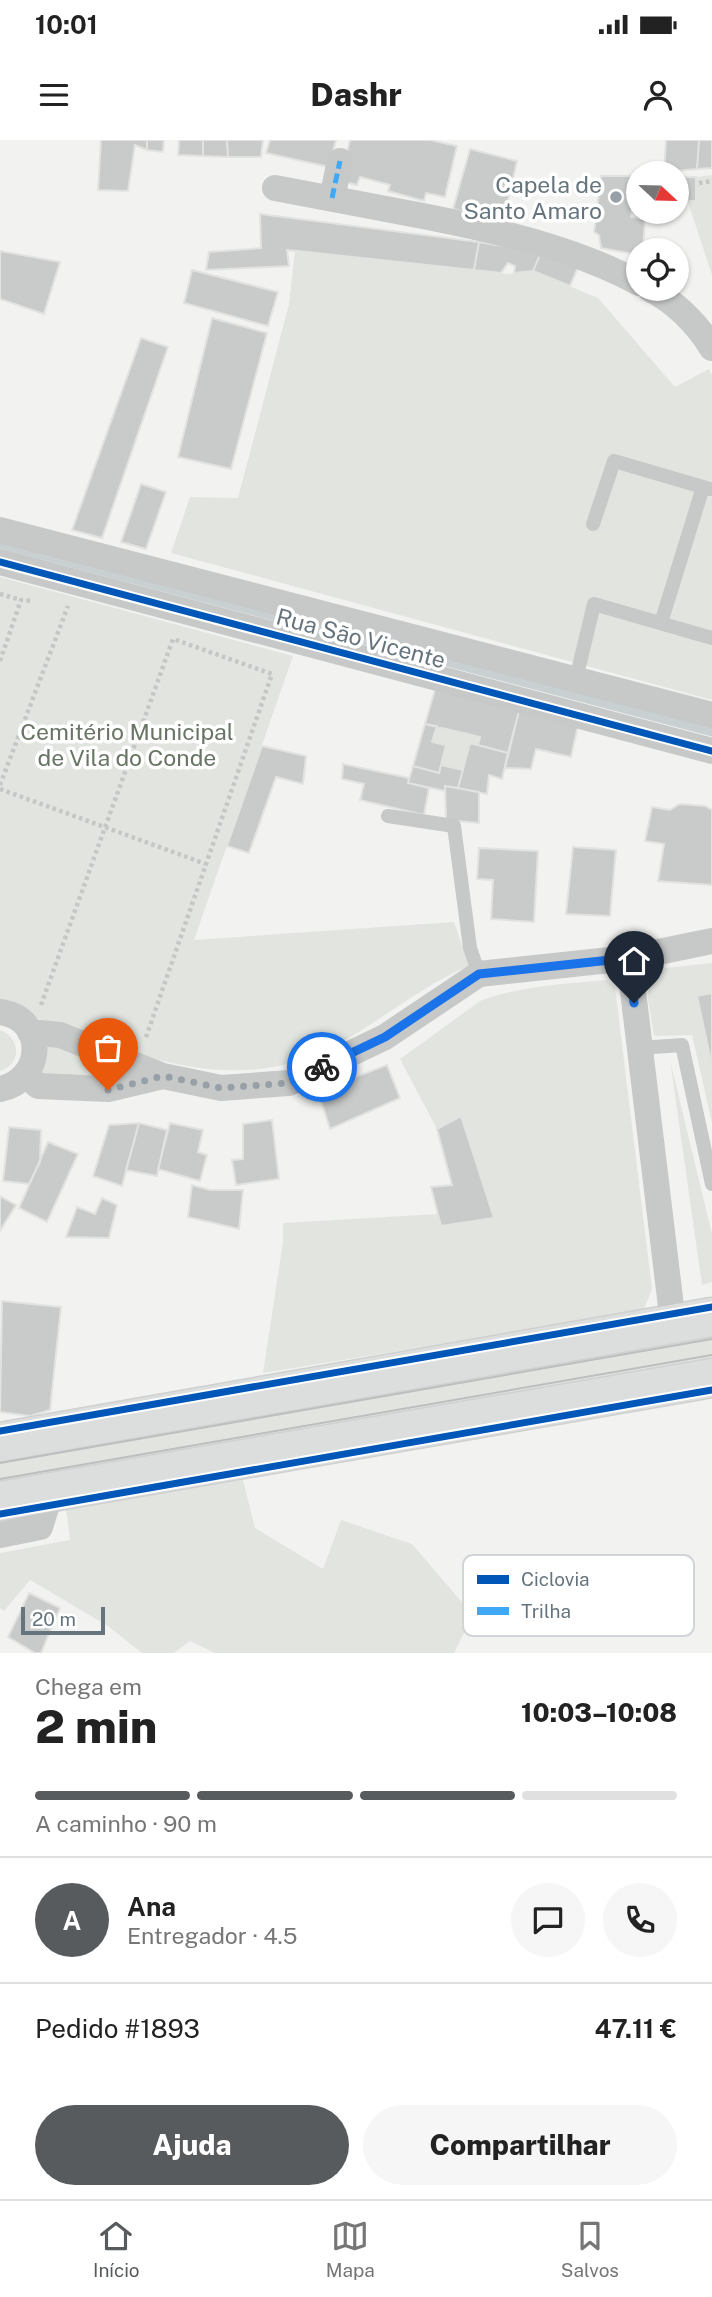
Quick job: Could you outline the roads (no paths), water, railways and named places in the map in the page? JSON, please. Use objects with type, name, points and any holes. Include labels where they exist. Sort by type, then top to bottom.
[{"type":"street","points":[[332,198],[340,160]]},
{"type":"street","points":[[275,188],[522,237],[565,250],[626,276]]},
{"type":"street","points":[[665,301],[700,329],[712,348]]},
{"type":"street","name":"Rua São Vicente","points":[[0,530],[712,715]]},
{"type":"street","name":"Rua São Vicente","points":[[0,562],[712,751]]},
{"type":"street","points":[[30,1032],[60,1035],[163,1076],[221,1088],[289,1083],[385,1037],[479,974],[629,958],[710,940]]},
{"type":"street","points":[[629,958],[673,1323]]},
{"type":"street","points":[[0,1012],[15,1016],[24,1023],[30,1032],[35,1054],[26,1075],[18,1083],[0,1089]]},
{"type":"street","points":[[26,1075],[38,1086],[108,1090],[163,1076]]},
{"type":"street","points":[[0,1442],[712,1317]]},
{"type":"street","points":[[0,1501],[712,1378]]},
{"type":"street","points":[[0,1535],[40,1527],[51,1492]]},
{"type":"lane","points":[[593,524],[614,461],[708,488],[662,623]]},
{"type":"lane","points":[[576,679],[594,604],[712,638]]},
{"type":"lane","points":[[388,816],[454,826],[470,948],[479,974]]},
{"type":"lane","points":[[639,1048],[682,1045],[712,1184]]},
{"type":"waterway","points":[[0,544],[712,732]]},
{"type":"tram line","points":[[0,1463],[712,1339]]},
{"type":"tram line","points":[[0,1479],[712,1355]]},
{"type":"place","name":"Capela de Santo Amaro","points":[[616,197]]},
{"type":"park label","name":"Cemitério Municipal de Vila do Conde","points":[[127,744]]}]
